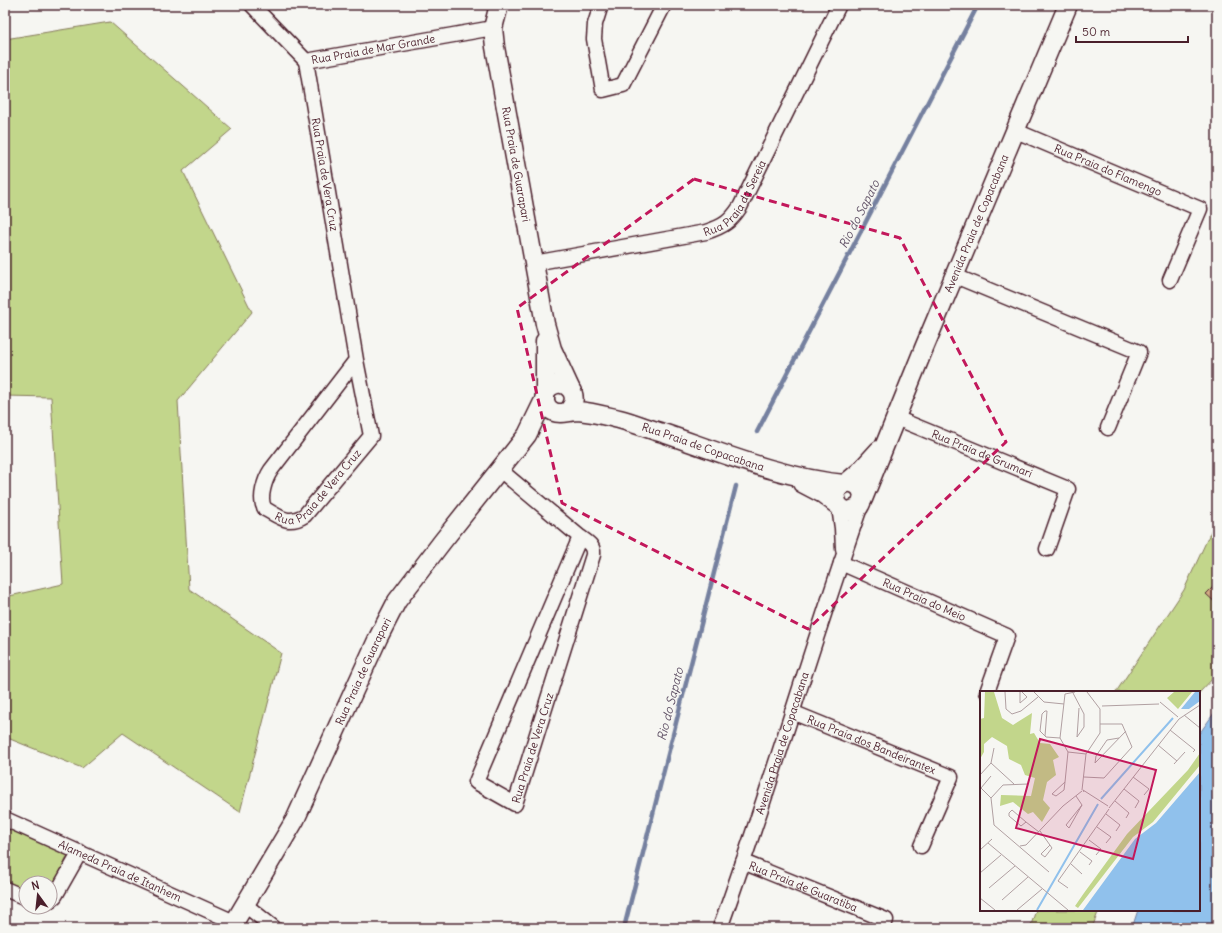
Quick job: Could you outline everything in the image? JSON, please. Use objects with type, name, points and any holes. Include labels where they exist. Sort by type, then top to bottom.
[{"type":"street","name":"Rua Praia de Mar Grande","points":[[252,5],[306,61],[493,28]]},
{"type":"street","name":"Rua Praia de Guarapari","points":[[499,5],[493,28],[545,324],[552,349],[571,389]]},
{"type":"street","points":[[601,5],[595,24],[594,39],[595,52],[603,90],[623,85],[664,5]]},
{"type":"street","name":"Rua Praia da Sereia","points":[[534,263],[706,232],[721,228],[732,219],[740,207],[839,5]]},
{"type":"street","name":"Avenida Praia de Copacabana","points":[[720,928],[863,501],[886,442],[1068,5]]},
{"type":"street","name":"Rua Praia de Vera Cruz","points":[[306,61],[356,360],[371,436],[305,515],[294,521],[288,520],[265,509],[262,506],[263,487],[266,478],[356,360]]},
{"type":"street","name":"Rua Praia do Flamengo","points":[[1016,131],[1200,209],[1170,280]]},
{"type":"street","points":[[955,276],[1139,352],[1108,428]]},
{"type":"street","name":"Rua Praia de Guarapari","points":[[232,925],[295,820],[378,638],[397,601],[437,547],[527,435],[545,396],[545,324]]},
{"type":"street","points":[[555,384],[561,384],[571,389],[574,396],[574,402],[571,408],[565,412],[553,412],[545,404],[547,390],[555,384]]},
{"type":"street","name":"Rua Praia de Copacabana","points":[[571,389],[590,405],[621,420]]},
{"type":"street","name":"Rua Praia de Guarapari","points":[[527,435],[549,420],[565,412]]},
{"type":"street","name":"Rua Praia de Copacabana","points":[[565,412],[587,412],[621,420],[786,474],[809,479],[845,483]]},
{"type":"street","name":"Rua Praia de Grumari","points":[[896,418],[1068,489],[1047,549]]},
{"type":"street","name":"Avenida Praia de Copacabana","points":[[845,483],[859,472],[886,442]]},
{"type":"street","name":"Rua Praia de Vera Cruz","points":[[500,470],[592,546],[592,555],[515,804],[476,782],[580,537]]},
{"type":"street","name":"Rua Praia de Copacabana","points":[[786,474],[823,494],[839,506]]},
{"type":"street","points":[[845,483],[855,484],[862,490],[863,501],[860,507],[855,510],[844,510],[839,506],[836,500],[837,490],[845,483]]},
{"type":"street","name":"Avenida Praia de Copacabana","points":[[839,506],[842,528],[842,560]]},
{"type":"street","name":"Rua Praia do Meio","points":[[842,560],[1007,636],[987,691]]},
{"type":"street","name":"Rua Praia dos Bandeirantex","points":[[792,712],[951,777],[921,846]]},
{"type":"street","name":"Alameda Praia de Itanhem","points":[[5,819],[80,852],[232,925]]},
{"type":"street","points":[[58,891],[80,852]]},
{"type":"street","name":"Rua Praia de Guaratiba","points":[[743,862],[885,924]]},
{"type":"street","points":[[5,889],[18,895]]},
{"type":"street","points":[[244,904],[274,928]]},
{"type":"highlighted area","points":[[694,179],[900,238],[1006,442],[808,629],[562,503],[517,308]]},
{"type":"green space","points":[[110,22],[232,129],[183,171],[252,312],[178,401],[189,589],[281,653],[240,812],[123,733],[82,768],[5,737],[5,597],[63,584],[51,397],[5,396],[5,39]]},
{"type":"green space","points":[[1217,518],[1217,674],[1200,692],[1117,691],[1184,590]]},
{"type":"green space","points":[[5,827],[68,855],[58,876],[18,875],[18,888],[5,882]]},
{"type":"green space","points":[[1036,911],[1099,911],[1092,928],[1030,928]]},
{"type":"water","points":[[1217,709],[1217,928],[1132,928],[1138,911],[1200,911],[1200,733]]},
{"type":"building","points":[[1217,583],[1217,604],[1206,594]]},
{"type":"waterway","name":"Rio do Sapato","points":[[757,432],[978,5]]},
{"type":"waterway","name":"Rio do Sapato","points":[[624,928],[736,486]]}]
